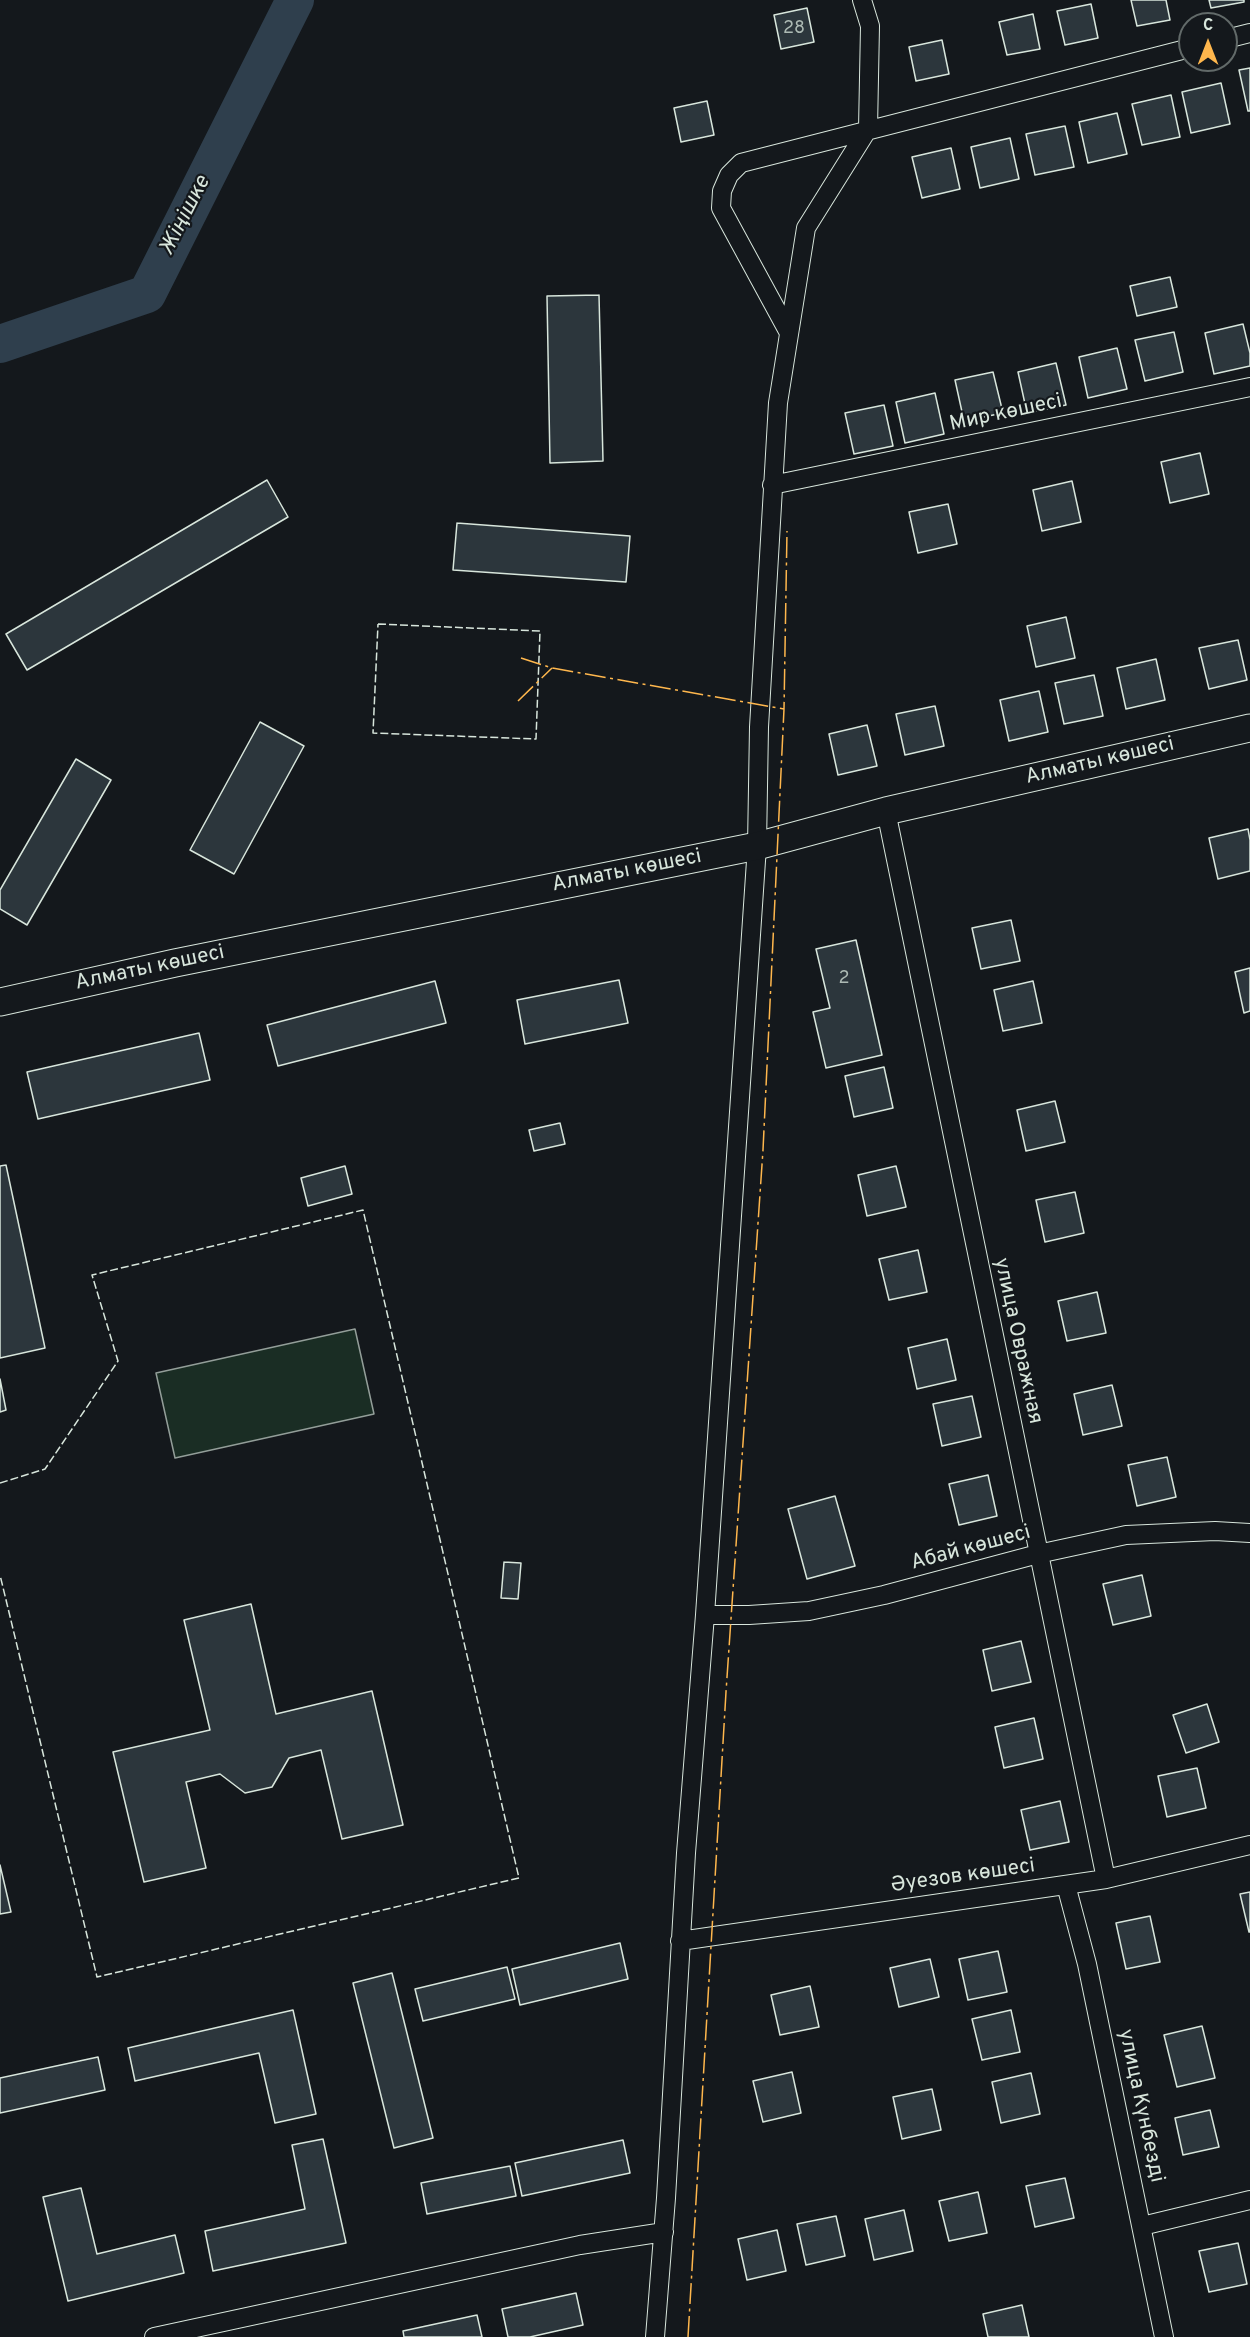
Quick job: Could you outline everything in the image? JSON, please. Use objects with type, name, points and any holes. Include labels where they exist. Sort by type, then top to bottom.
[{"type":"street","points":[[655,2337],[664,2232],[680,1941],[705,1616],[757,846],[759,727],[778,403],[806,228],[868,129],[870,26],[862,0]]},
{"type":"street","points":[[789,333],[721,208],[722,191],[729,175],[741,163],[1178,51]]},
{"type":"street","name":"Мир көшесі","points":[[772,485],[1250,387]]},
{"type":"street","name":"Алматы көшесі","points":[[0,1002],[175,963],[757,846],[886,811],[1250,728]]},
{"type":"street","name":"улица Овражная","points":[[886,811],[1106,1879]]},
{"type":"street","name":"Абай көшесі","points":[[705,1616],[809,1611],[884,1595],[1038,1554],[1126,1535],[1215,1530],[1250,1533]]},
{"type":"street","name":"Әуезов көшесі","points":[[680,1941],[1106,1879],[1250,1845]]},
{"type":"street","name":"улица Күнбезді","points":[[1066,1885],[1087,1964],[1164,2337]]},
{"type":"street","points":[[1142,2226],[1250,2200]]},
{"type":"street","points":[[154,2337],[580,2245],[664,2232]]},
{"type":"green space","points":[[355,1329],[374,1414],[175,1458],[156,1373]]},
{"type":"building","points":[[1131,0],[1166,0],[1170,20],[1137,26]]},
{"type":"building","points":[[1209,0],[1244,0],[1244,2],[1211,8]]},
{"type":"building","points":[[1091,4],[1098,38],[1065,45],[1057,11]]},
{"type":"building","points":[[807,8],[814,42],[781,49],[774,15]]},
{"type":"building","points":[[1033,14],[1040,49],[1007,55],[999,22]]},
{"type":"building","points":[[942,40],[949,74],[916,81],[909,47]]},
{"type":"building","points":[[1250,68],[1250,111],[1248,111],[1239,70]]},
{"type":"building","points":[[1221,83],[1230,124],[1191,133],[1182,92]]},
{"type":"building","points":[[1171,95],[1180,137],[1142,145],[1132,104]]},
{"type":"building","points":[[707,101],[714,135],[681,142],[674,108]]},
{"type":"building","points":[[1117,113],[1127,154],[1088,163],[1079,122]]},
{"type":"building","points":[[1065,126],[1074,167],[1035,175],[1026,134]]},
{"type":"building","points":[[1010,138],[1019,179],[980,188],[971,147]]},
{"type":"building","points":[[951,148],[960,189],[922,198],[912,157]]},
{"type":"building","points":[[1170,277],[1177,307],[1137,316],[1130,286]]},
{"type":"building","points":[[599,295],[603,461],[550,463],[547,296]]},
{"type":"building","points":[[1243,324],[1250,353],[1250,366],[1214,374],[1205,333]]},
{"type":"building","points":[[1174,332],[1183,372],[1145,381],[1135,340]]},
{"type":"building","points":[[1117,348],[1127,389],[1088,398],[1079,357]]},
{"type":"building","points":[[1056,363],[1066,405],[1027,413],[1018,372]]},
{"type":"building","points":[[993,372],[1003,413],[964,421],[955,380]]},
{"type":"building","points":[[935,393],[944,434],[905,443],[896,402]]},
{"type":"building","points":[[884,405],[893,446],[854,454],[845,413]]},
{"type":"building","points":[[1200,453],[1209,494],[1170,503],[1161,462]]},
{"type":"building","points":[[267,480],[288,517],[27,670],[6,634]]},
{"type":"building","points":[[1072,481],[1081,522],[1042,531],[1033,490]]},
{"type":"building","points":[[948,504],[957,544],[918,553],[909,512]]},
{"type":"building","points":[[457,523],[630,536],[626,582],[453,570]]},
{"type":"building","points":[[1066,617],[1075,658],[1036,667],[1027,626]]},
{"type":"building","points":[[1238,640],[1247,680],[1209,689],[1199,648]]},
{"type":"building","points":[[1156,659],[1165,700],[1126,709],[1117,668]]},
{"type":"building","points":[[1094,675],[1103,716],[1064,724],[1055,683]]},
{"type":"building","points":[[1039,691],[1048,732],[1009,741],[1000,700]]},
{"type":"building","points":[[935,706],[944,746],[905,755],[896,714]]},
{"type":"building","points":[[260,722],[304,746],[234,874],[190,850]]},
{"type":"building","points":[[867,725],[877,766],[838,775],[829,734]]},
{"type":"building","points":[[76,759],[111,780],[27,925],[0,909],[0,890]]},
{"type":"building","points":[[1248,829],[1250,871],[1218,879],[1209,838]]},
{"type":"building","points":[[1011,920],[1020,961],[981,969],[972,928]]},
{"type":"building","points":[[856,940],[882,1055],[826,1068],[813,1012],[830,1008],[816,949]]},
{"type":"building","points":[[1250,968],[1250,1011],[1244,1013],[1235,972]]},
{"type":"building","points":[[619,980],[628,1023],[525,1044],[517,1000]]},
{"type":"building","points":[[435,981],[446,1023],[278,1066],[267,1025]]},
{"type":"building","points":[[1033,981],[1042,1023],[1003,1031],[994,990]]},
{"type":"building","points":[[199,1033],[210,1080],[38,1119],[27,1072]]},
{"type":"building","points":[[884,1067],[893,1108],[854,1117],[845,1076]]},
{"type":"building","points":[[1055,1101],[1065,1142],[1026,1151],[1017,1110]]},
{"type":"building","points":[[560,1123],[565,1144],[534,1151],[529,1130]]},
{"type":"building","points":[[6,1165],[45,1348],[0,1358],[0,1166]]},
{"type":"building","points":[[345,1166],[352,1194],[308,1206],[301,1178]]},
{"type":"building","points":[[896,1166],[906,1207],[867,1216],[858,1175]]},
{"type":"building","points":[[1075,1192],[1084,1233],[1045,1242],[1036,1200]]},
{"type":"building","points":[[918,1250],[927,1292],[889,1300],[879,1259]]},
{"type":"building","points":[[1097,1292],[1106,1333],[1067,1341],[1058,1301]]},
{"type":"building","points":[[947,1339],[956,1380],[917,1389],[908,1348]]},
{"type":"building","points":[[0,1379],[6,1410],[0,1412]]},
{"type":"building","points":[[1112,1385],[1122,1426],[1083,1435],[1074,1394]]},
{"type":"building","points":[[972,1396],[981,1437],[942,1446],[933,1404]]},
{"type":"building","points":[[1167,1457],[1176,1497],[1137,1506],[1128,1465]]},
{"type":"building","points":[[988,1475],[997,1516],[959,1525],[949,1484]]},
{"type":"building","points":[[835,1496],[855,1566],[807,1579],[788,1509]]},
{"type":"building","points":[[504,1562],[521,1563],[518,1599],[501,1598]]},
{"type":"building","points":[[1142,1575],[1151,1616],[1113,1625],[1103,1584]]},
{"type":"building","points":[[251,1604],[276,1714],[372,1691],[403,1825],[342,1839],[321,1750],[289,1758],[272,1787],[245,1793],[220,1774],[186,1782],[206,1868],[144,1882],[113,1752],[210,1730],[184,1620]]},
{"type":"building","points":[[1021,1641],[1031,1682],[992,1691],[983,1650]]},
{"type":"building","points":[[1207,1704],[1219,1742],[1186,1753],[1173,1715]]},
{"type":"building","points":[[1034,1718],[1043,1759],[1004,1768],[995,1727]]},
{"type":"building","points":[[1197,1768],[1206,1808],[1167,1817],[1158,1776]]},
{"type":"building","points":[[1060,1801],[1069,1842],[1030,1850],[1021,1810]]},
{"type":"building","points":[[0,1865],[11,1912],[0,1914]]},
{"type":"building","points":[[1250,1892],[1250,1932],[1249,1932],[1240,1894]]},
{"type":"building","points":[[1150,1916],[1160,1962],[1126,1969],[1116,1923]]},
{"type":"building","points":[[620,1943],[628,1979],[520,2005],[512,1969]]},
{"type":"building","points":[[998,1951],[1007,1992],[968,2000],[959,1959]]},
{"type":"building","points":[[930,1959],[939,1997],[899,2007],[890,1968]]},
{"type":"building","points":[[507,1967],[515,1999],[423,2021],[415,1989]]},
{"type":"building","points":[[392,1973],[433,2138],[394,2148],[353,1983]]},
{"type":"building","points":[[810,1986],[819,2027],[780,2035],[771,1995]]},
{"type":"building","points":[[293,2010],[316,2114],[275,2123],[259,2053],[135,2081],[128,2048]]},
{"type":"building","points":[[1011,2010],[1020,2052],[982,2060],[972,2019]]},
{"type":"building","points":[[1202,2026],[1215,2078],[1177,2087],[1164,2035]]},
{"type":"building","points":[[98,2057],[105,2090],[0,2113],[0,2078]]},
{"type":"building","points":[[792,2072],[801,2113],[763,2122],[753,2081]]},
{"type":"building","points":[[1031,2073],[1040,2114],[1001,2123],[992,2082]]},
{"type":"building","points":[[932,2089],[941,2130],[902,2139],[893,2097]]},
{"type":"building","points":[[1210,2110],[1219,2147],[1183,2155],[1175,2118]]},
{"type":"building","points":[[323,2139],[346,2243],[213,2271],[205,2231],[305,2209],[292,2145]]},
{"type":"building","points":[[623,2140],[630,2173],[522,2196],[515,2163]]},
{"type":"building","points":[[510,2166],[516,2196],[427,2214],[421,2183]]},
{"type":"building","points":[[1065,2178],[1074,2218],[1035,2227],[1026,2186]]},
{"type":"building","points":[[81,2188],[97,2254],[175,2235],[184,2273],[68,2301],[43,2197]]},
{"type":"building","points":[[978,2192],[987,2233],[949,2241],[939,2201]]},
{"type":"building","points":[[904,2210],[913,2251],[874,2260],[865,2219]]},
{"type":"building","points":[[836,2216],[845,2256],[806,2265],[797,2224]]},
{"type":"building","points":[[777,2230],[786,2271],[747,2280],[738,2239]]},
{"type":"building","points":[[1238,2243],[1247,2284],[1209,2292],[1199,2251]]},
{"type":"building","points":[[576,2293],[583,2325],[530,2337],[508,2337],[502,2309]]},
{"type":"building","points":[[1022,2305],[1029,2337],[988,2337],[983,2314]]},
{"type":"building","points":[[477,2315],[482,2337],[404,2337],[403,2331]]},
{"type":"waterway","name":"Жіңішке","points":[[0,344],[147,294],[295,0]]},
{"type":"fence","points":[[378,624],[540,631],[536,739],[373,733],[378,624]]},
{"type":"fence","points":[[0,1483],[45,1469],[118,1361],[92,1275],[363,1210],[519,1878],[97,1977],[0,1575]]},
{"type":"power","points":[[688,2337],[726,1692],[763,1150],[784,709],[787,531]]},
{"type":"power","points":[[521,658],[552,668],[784,709]]},
{"type":"power","points":[[518,701],[552,668]]}]
